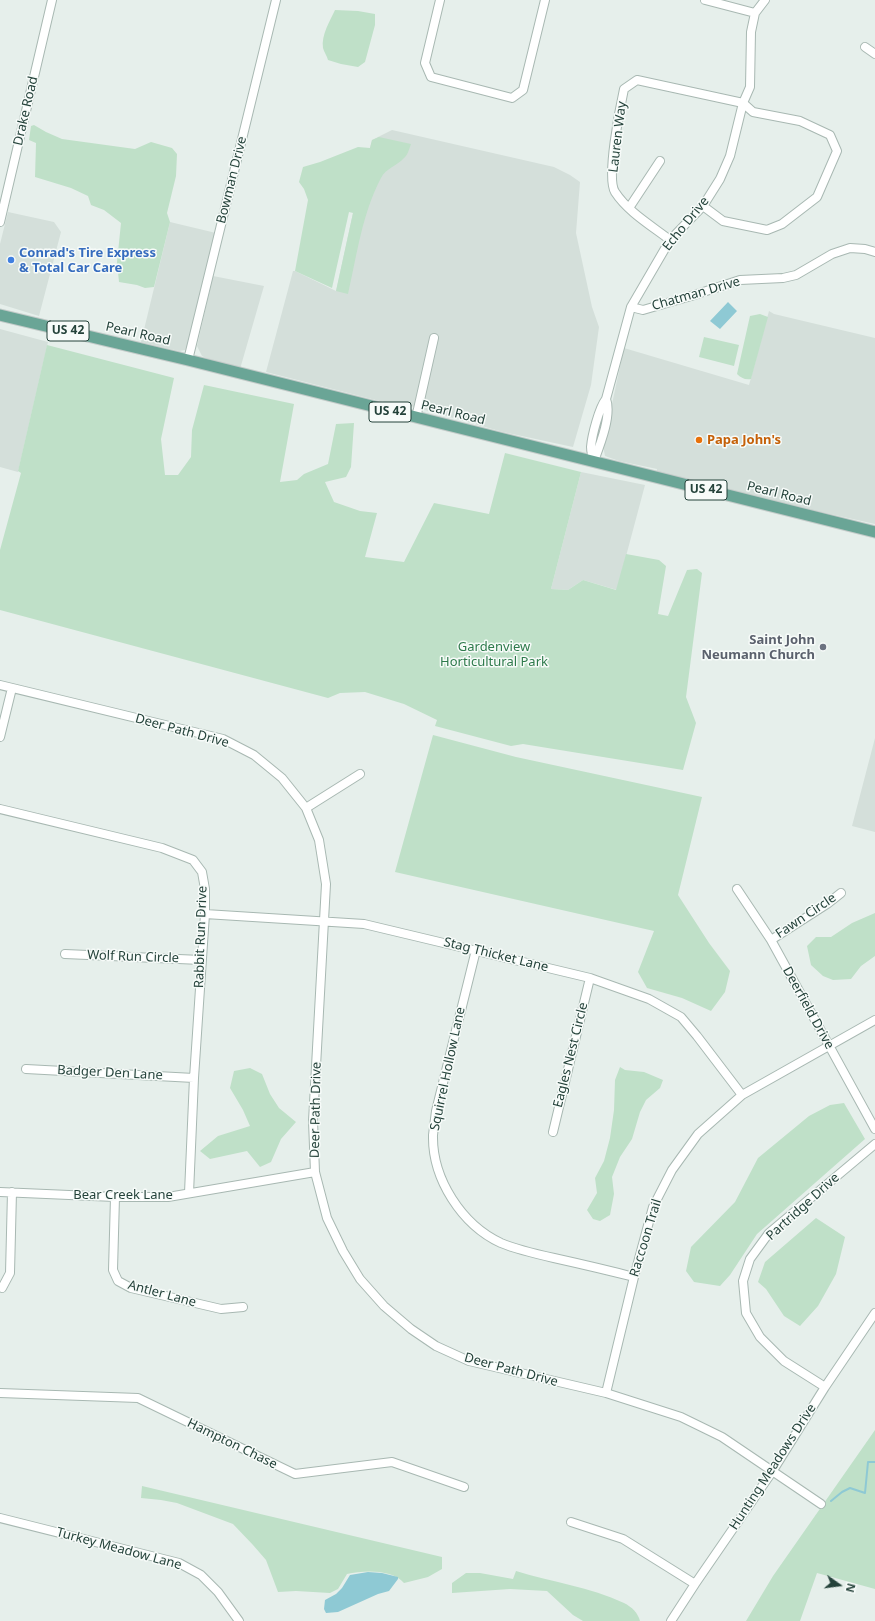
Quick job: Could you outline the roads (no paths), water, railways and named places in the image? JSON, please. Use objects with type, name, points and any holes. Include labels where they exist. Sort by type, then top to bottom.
[{"type":"main road","name":"Pearl Road","points":[[0,315],[188,360],[875,532]]},
{"type":"street","name":"Drake Road","points":[[0,222],[52,0]]},
{"type":"street","name":"Bowman Drive","points":[[188,360],[276,0]]},
{"type":"street","points":[[440,0],[425,63],[432,77],[512,98],[523,90],[545,0]]},
{"type":"street","points":[[706,0],[755,13]]},
{"type":"street","name":"Echo Drive","points":[[593,462],[601,442],[609,406],[606,399],[631,307],[670,240],[703,206],[720,179],[730,156],[743,103],[750,87],[751,32],[755,13],[765,0]]},
{"type":"street","points":[[865,47],[875,54]]},
{"type":"street","name":"Lauren Way","points":[[670,240],[629,208],[614,190],[613,166],[617,123],[624,89],[637,80],[743,103],[753,112],[800,121],[830,135],[837,151],[817,198],[782,224],[767,230],[723,221],[703,206]]},
{"type":"street","points":[[629,208],[660,161]]},
{"type":"street","name":"Chatman Drive","points":[[631,307],[643,310],[740,280],[782,278],[796,275],[832,254],[850,248],[865,249],[875,252]]},
{"type":"street","points":[[416,418],[434,338]]},
{"type":"street","name":"Deer Path Drive","points":[[0,685],[223,739],[254,755],[282,778],[306,808],[319,840],[326,884],[313,1121],[315,1172],[327,1218],[343,1251],[360,1279],[384,1306],[436,1346],[469,1361],[606,1393],[680,1417],[722,1437],[821,1504]]},
{"type":"street","points":[[0,737],[12,688]]},
{"type":"street","points":[[306,808],[360,774]]},
{"type":"street","name":"Rabbit Run Drive","points":[[0,809],[162,848],[193,860],[202,872],[205,889],[205,914],[194,1078],[189,1193]]},
{"type":"street","name":"Deerfield Drive","points":[[737,889],[771,940],[875,1129]]},
{"type":"street","name":"Fawn Circle","points":[[771,940],[828,904],[840,893]]},
{"type":"street","name":"Stag Thicket Lane","points":[[205,914],[325,920],[364,924],[590,978],[649,999],[681,1017],[742,1095]]},
{"type":"street","name":"Squirrel Hollow Lane","points":[[476,950],[436,1111],[434,1130],[435,1152],[439,1170],[446,1187],[456,1205],[472,1223],[486,1235],[502,1243],[521,1250],[634,1277]]},
{"type":"street","name":"Wolf Run Circle","points":[[65,954],[201,960]]},
{"type":"street","name":"Eagles Nest Circle","points":[[552,1132],[590,978]]},
{"type":"street","name":"Raccoon Trail","points":[[606,1393],[634,1277],[653,1208],[672,1170],[698,1134],[742,1095],[875,1020]]},
{"type":"street","name":"Badger Den Lane","points":[[26,1069],[194,1078]]},
{"type":"street","name":"Partridge Drive","points":[[826,1387],[784,1361],[760,1337],[746,1313],[743,1281],[750,1259],[769,1233],[875,1144]]},
{"type":"street","name":"Bear Creek Lane","points":[[0,1192],[115,1197],[168,1197],[315,1172]]},
{"type":"street","points":[[2,1288],[10,1274],[12,1192]]},
{"type":"street","name":"Antler Lane","points":[[115,1197],[113,1270],[118,1281],[131,1288],[222,1309],[243,1307]]},
{"type":"street","name":"Hunting Meadows Drive","points":[[671,1621],[772,1472],[875,1313]]},
{"type":"street","name":"Hampton Chase","points":[[0,1393],[138,1398],[295,1474],[392,1462],[464,1487]]},
{"type":"street","name":"Turkey Meadow Lane","points":[[0,1518],[179,1563],[201,1575],[218,1592],[239,1621]]},
{"type":"street","points":[[571,1522],[623,1539],[695,1584]]},
{"type":"water","points":[[728,302],[737,311],[720,329],[710,321]]},
{"type":"water","points":[[368,1572],[382,1573],[398,1577],[398,1579],[389,1591],[378,1594],[338,1612],[326,1613],[324,1609],[325,1600],[336,1594],[342,1588],[350,1575]]},
{"type":"waterway","points":[[831,1501],[842,1492],[850,1488],[865,1493],[868,1462],[875,1462]]},
{"type":"place","name":"Conrad's Tire Express & Total Car Care","points":[[11,260]]},
{"type":"place","name":"Papa John's","points":[[699,440]]},
{"type":"place","name":"Saint John Neumann Church","points":[[823,647]]},
{"type":"park label","name":"Gardenview Horticultural Park","points":[[494,654]]}]
